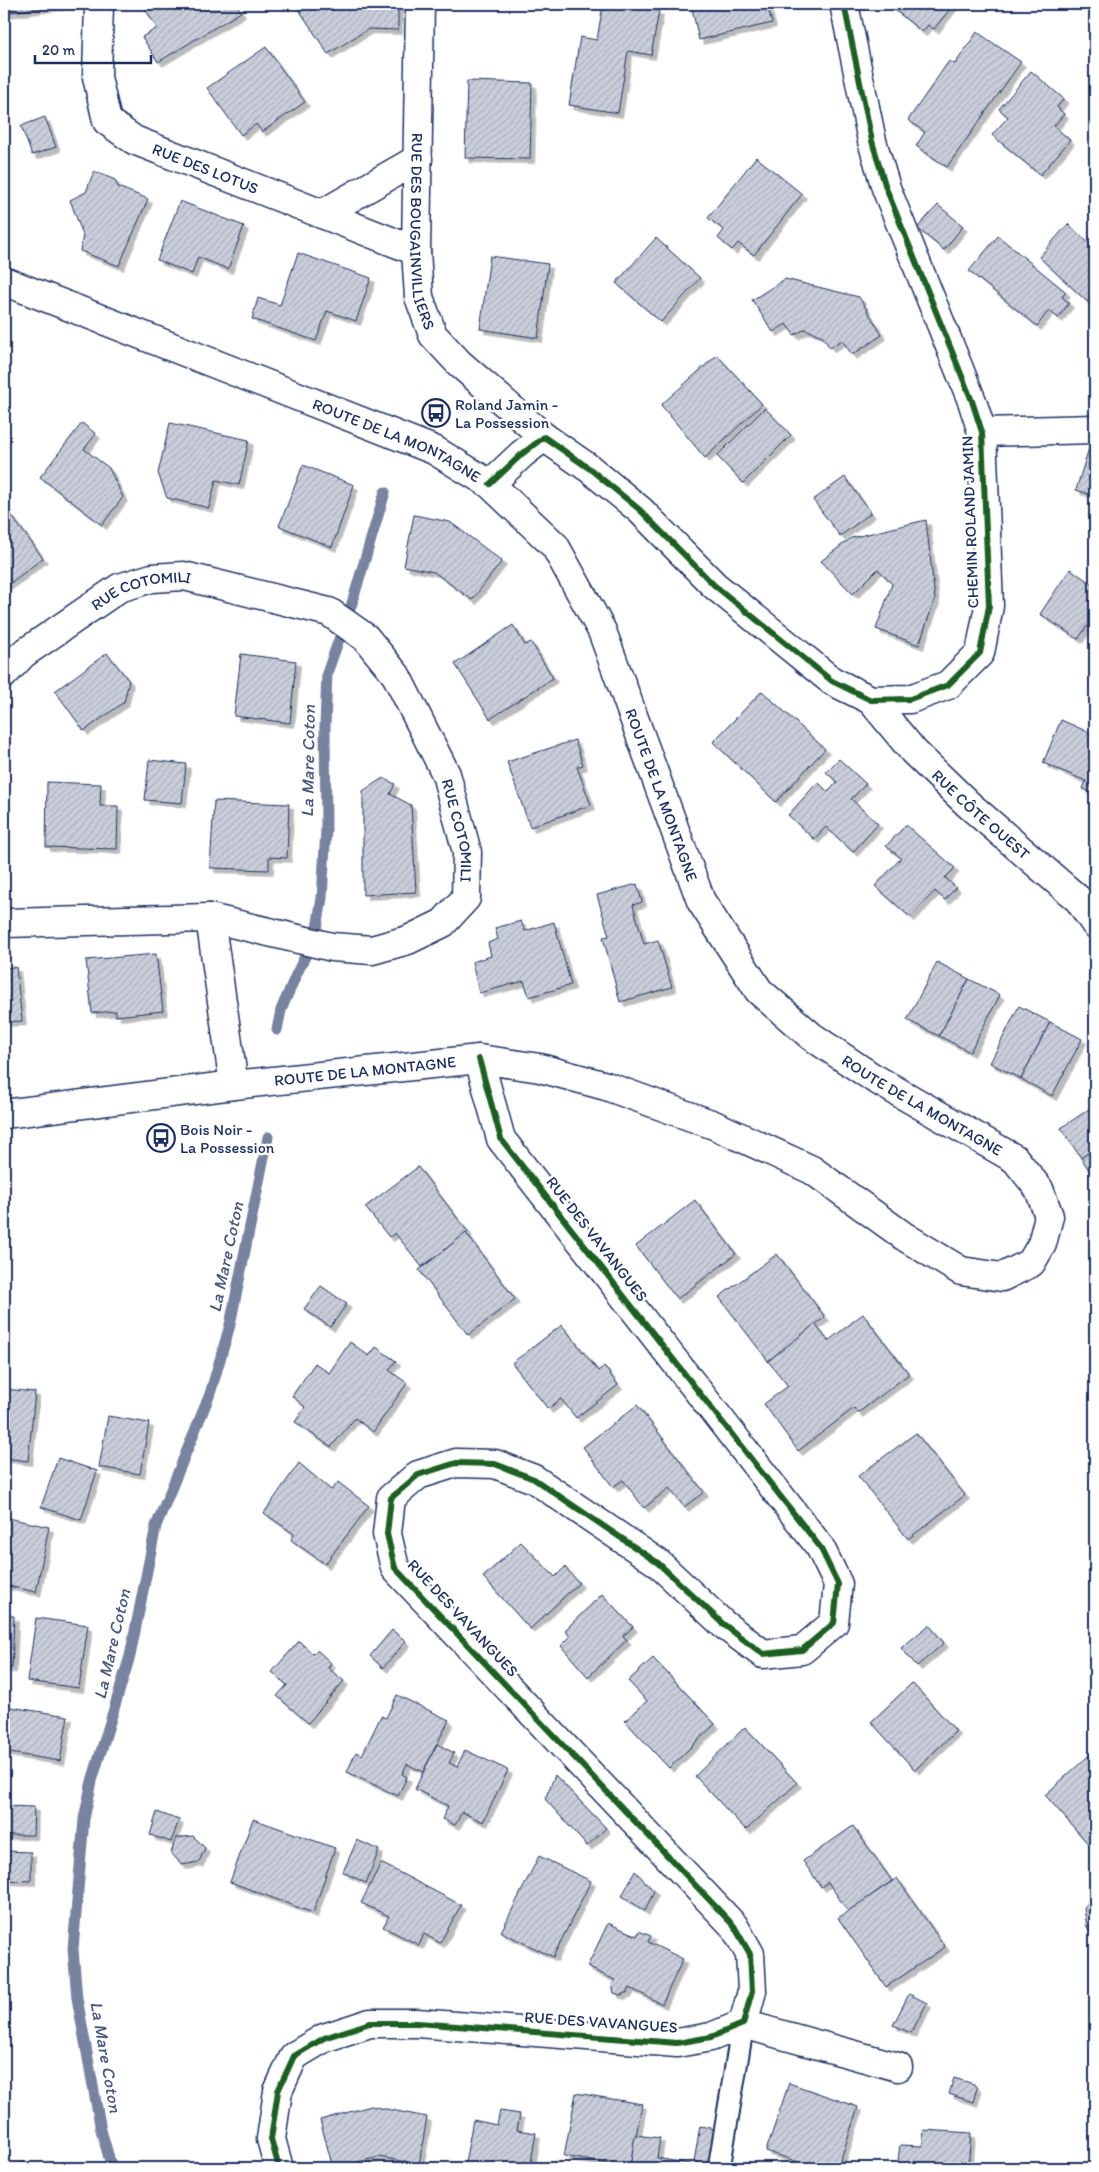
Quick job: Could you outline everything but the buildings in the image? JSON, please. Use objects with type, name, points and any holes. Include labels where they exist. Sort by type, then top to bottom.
[{"type":"street","name":"RUE DES LOTUS","points":[[99,4],[98,77],[107,121],[134,140],[416,252]]},
{"type":"street","name":"RUE DES BOUGAINVILLIERS","points":[[420,4],[416,252],[419,297],[433,335],[460,363],[544,437]]},
{"type":"street","name":"CHEMIN ROLAND JAMIN","points":[[544,437],[590,469],[640,510],[714,585],[832,681],[870,700],[910,700],[948,685],[980,653],[989,606],[982,432],[968,392],[886,188],[872,141],[844,4]]},
{"type":"street","points":[[322,214],[418,159]]},
{"type":"street","name":"ROUTE DE LA MONTAGNE","points":[[4,281],[434,450],[490,484],[555,546],[602,631],[701,902],[759,991],[811,1036],[872,1077],[1015,1159],[1039,1189],[1048,1216],[1042,1244],[1031,1263],[1002,1277],[961,1271],[905,1237],[812,1170],[714,1125],[606,1086],[540,1068],[479,1059],[234,1084],[4,1114]]},
{"type":"street","points":[[982,432],[1095,429]]},
{"type":"street","points":[[490,484],[522,454],[544,437]]},
{"type":"street","name":"RUE COTOMILI","points":[[4,674],[23,654],[119,588],[152,578],[184,576],[329,612],[366,638],[396,675],[446,774],[467,852],[466,898],[444,923],[408,940],[372,950],[332,947],[210,918]]},
{"type":"street","name":"RUE CÔTE OUEST","points":[[870,700],[921,759],[969,804],[1087,902],[1095,924]]},
{"type":"street","points":[[4,923],[210,918],[234,1084]]},
{"type":"street","name":"RUE DES VAVANGUES","points":[[278,2168],[271,2139],[278,2091],[294,2056],[324,2038],[370,2023],[416,2023],[678,2043],[711,2037],[743,2024],[752,1991],[750,1954],[734,1926],[396,1568],[387,1534],[391,1498],[418,1475],[456,1463],[494,1464],[534,1479],[658,1563],[722,1624],[763,1654],[802,1650],[834,1623],[838,1584],[820,1547],[501,1139],[479,1059]]},
{"type":"street","points":[[743,2024],[898,2067]]},
{"type":"lane","points":[[718,2168],[743,2024]]},
{"type":"waterway","name":"La Mare Coton","points":[[277,1030],[281,1010],[316,934],[322,898],[326,829],[325,727],[327,673],[352,603],[385,492]]},
{"type":"waterway","name":"La Mare Coton","points":[[112,2168],[101,2130],[77,1998],[73,1949],[84,1819],[92,1781],[130,1656],[156,1526],[210,1394],[230,1325],[268,1137]]},
{"type":"cycle path","points":[[490,484],[522,454],[544,437],[590,469],[640,510],[714,585],[832,681],[871,700],[910,699],[948,685],[980,653],[989,606],[982,432],[972,401],[886,188],[872,141],[844,4]]},
{"type":"cycle path","points":[[279,2168],[271,2139],[278,2091],[294,2056],[324,2038],[370,2023],[417,2023],[677,2043],[711,2037],[743,2024],[752,1991],[750,1954],[734,1926],[395,1568],[387,1534],[391,1498],[418,1475],[456,1463],[495,1464],[534,1479],[658,1563],[723,1624],[763,1654],[802,1650],[834,1623],[838,1584],[820,1547],[501,1139],[479,1059]]},
{"type":"place","name":"Roland Jamin - La Possession","points":[[436,413]]},
{"type":"place","name":"Bois Noir - La Possession","points":[[161,1138]]}]
